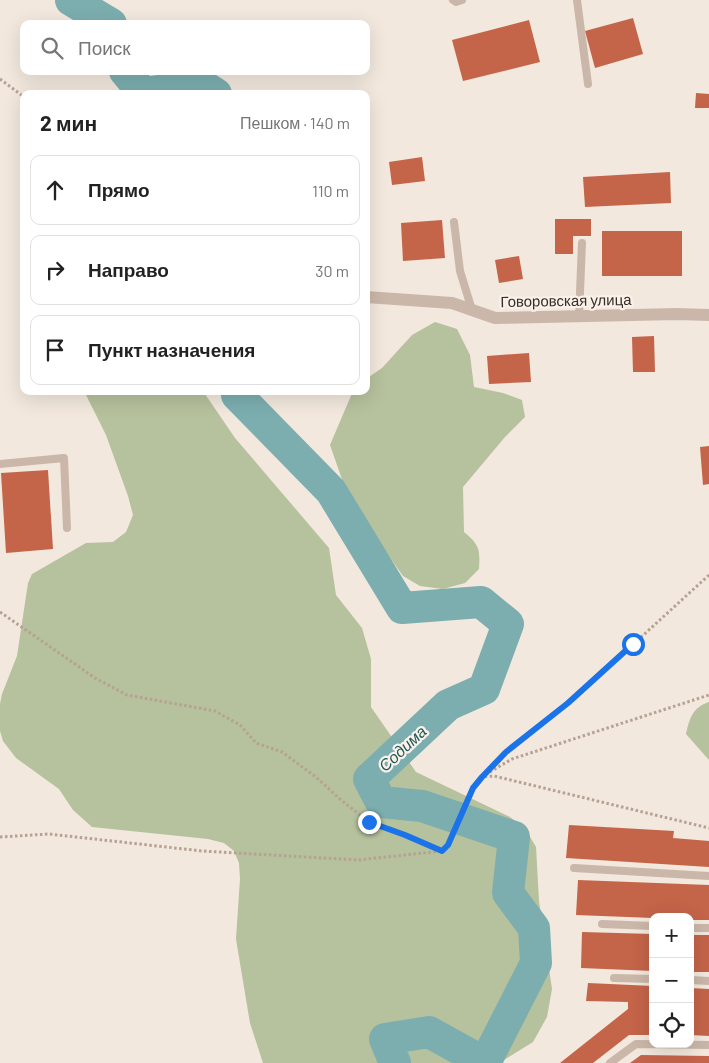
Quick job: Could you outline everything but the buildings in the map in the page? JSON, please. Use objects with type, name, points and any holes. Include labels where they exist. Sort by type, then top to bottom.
[{"type":"street","name":"Говоровская улица","points":[[370,297],[452,303],[495,318],[709,315]]},
{"type":"lane","points":[[453,0],[456,2],[462,0]]},
{"type":"lane","points":[[577,0],[588,84]]},
{"type":"lane","points":[[454,222],[460,272],[472,310]]},
{"type":"lane","points":[[579,316],[582,242]]},
{"type":"lane","points":[[0,464],[64,458],[67,528]]},
{"type":"lane","points":[[574,868],[709,876]]},
{"type":"lane","points":[[602,924],[649,926]]},
{"type":"lane","points":[[694,928],[709,928]]},
{"type":"lane","points":[[614,978],[649,979]]},
{"type":"lane","points":[[694,980],[709,981]]},
{"type":"lane","points":[[610,1063],[636,1044],[709,1045]]},
{"type":"path","points":[[0,80],[20,94]]},
{"type":"path","points":[[0,837],[49,834],[202,851],[358,860],[442,851],[448,845],[473,788],[506,752],[568,703],[709,575]]},
{"type":"path","points":[[0,612],[95,678],[127,694],[215,711],[240,725],[256,743],[282,752],[369,822],[442,851]]},
{"type":"path","points":[[482,777],[512,759],[709,695]]},
{"type":"path","points":[[482,777],[494,776],[709,828]]},
{"type":"green space","points":[[435,322],[457,329],[470,355],[474,387],[503,393],[522,400],[525,417],[505,437],[463,487],[464,532],[478,548],[479,569],[465,583],[443,589],[420,586],[403,576],[373,534],[345,488],[330,445],[351,395],[370,395],[370,376],[382,368],[412,335]]},
{"type":"green space","points":[[86,395],[206,395],[235,438],[329,548],[336,595],[362,628],[371,659],[371,707],[416,772],[510,817],[526,830],[536,847],[539,901],[552,989],[547,1017],[533,1042],[499,1063],[263,1063],[250,1023],[236,939],[240,879],[239,863],[234,851],[224,843],[208,839],[92,827],[73,810],[59,789],[16,758],[3,741],[0,731],[0,704],[17,656],[28,583],[32,574],[86,543],[113,542],[126,532],[133,515],[106,435]]},
{"type":"green space","points":[[709,702],[709,760],[686,734],[695,710]]},
{"type":"waterway","name":"Содима","points":[[71,0],[104,20]]},
{"type":"waterway","name":"Содима","points":[[128,75],[141,90]]},
{"type":"waterway","name":"Содима","points":[[165,90],[202,85],[210,90]]},
{"type":"waterway","name":"Содима","points":[[237,395],[331,491],[402,608],[481,602],[508,624],[484,689],[448,705],[369,779],[381,802],[422,806],[514,837],[508,893],[534,928],[536,963],[485,1063],[429,1032],[385,1039],[395,1063]]},
{"type":"route","points":[[369,822],[442,851],[448,845],[473,788],[482,777],[506,752],[568,703],[633,644]]}]
